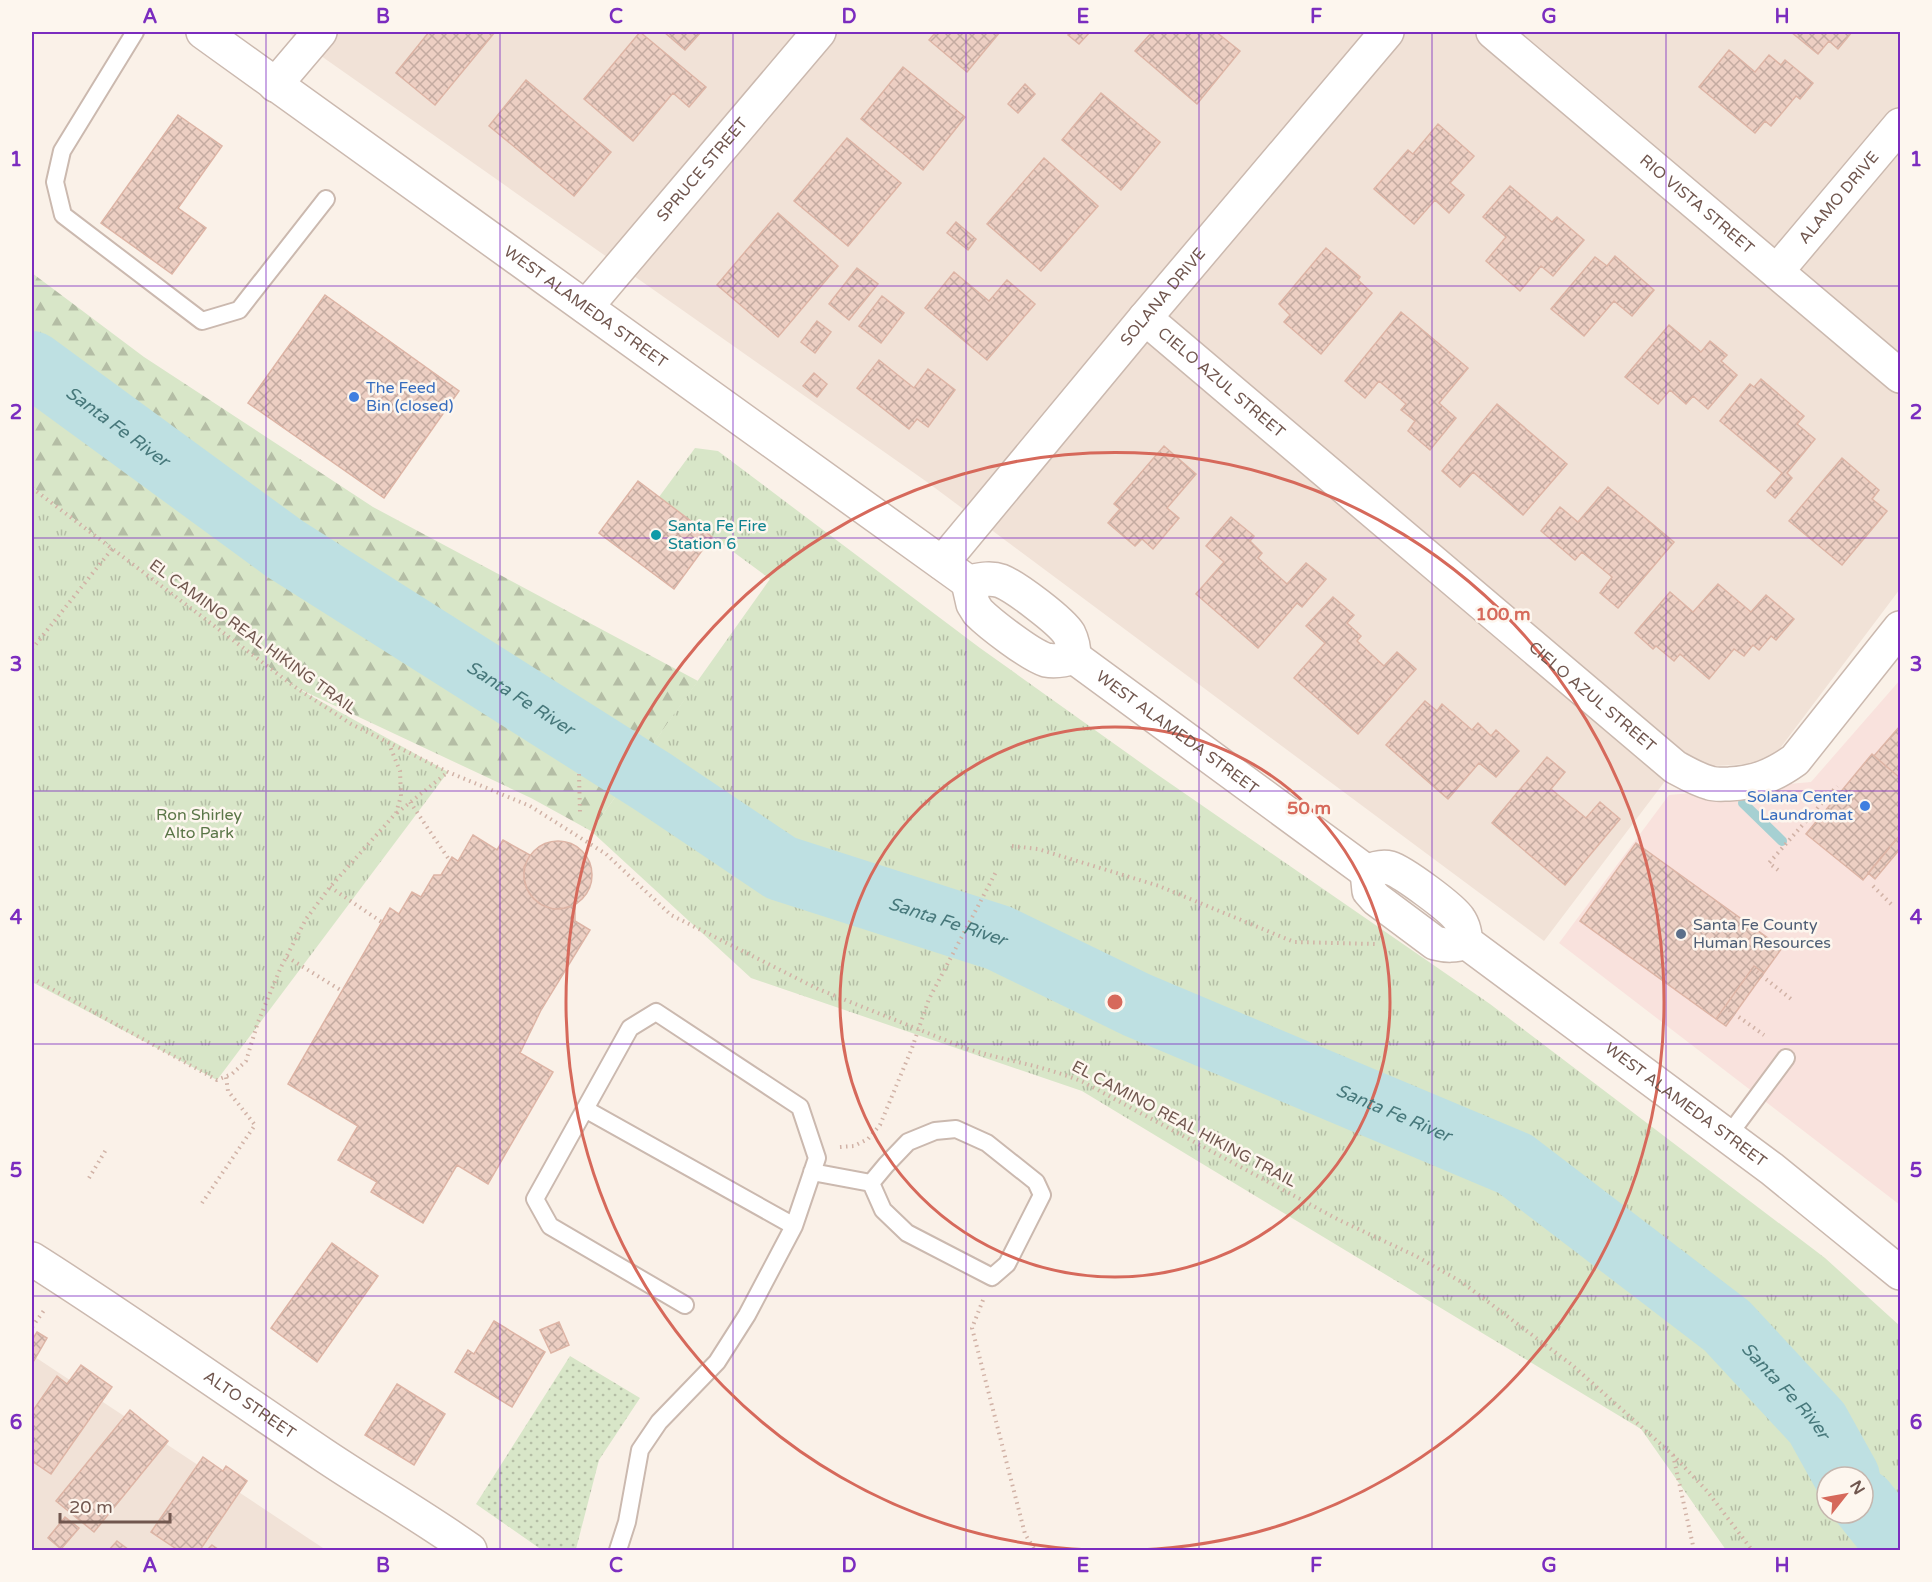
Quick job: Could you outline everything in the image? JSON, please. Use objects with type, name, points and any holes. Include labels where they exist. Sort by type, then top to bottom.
[{"type":"street","name":"WEST ALAMEDA STREET","points":[[202,32],[955,573],[1010,585],[1060,623],[1073,646],[1074,657],[1367,872],[1376,868],[1388,868],[1399,872],[1453,911],[1460,921],[1466,942],[1816,1203],[1900,1273]]},
{"type":"street","points":[[275,85],[320,32]]},
{"type":"street","name":"SPRUCE STREET","points":[[586,307],[819,32]]},
{"type":"street","name":"SOLANA DRIVE","points":[[955,573],[1145,318],[1387,32]]},
{"type":"street","name":"RIO VISTA STREET","points":[[1493,32],[1900,376]]},
{"type":"street","name":"ALAMO DRIVE","points":[[1778,271],[1900,125]]},
{"type":"street","name":"CIELO AZUL STREET","points":[[1145,318],[1676,768],[1712,784],[1763,779],[1795,760],[1900,628]]},
{"type":"street","name":"ALTO STREET","points":[[32,1259],[180,1356],[323,1454],[438,1527],[470,1551]]},
{"type":"lane","points":[[135,32],[62,152],[55,182],[63,215],[202,321],[239,310],[326,199]]},
{"type":"lane","points":[[618,1551],[627,1522],[640,1450],[659,1422],[717,1362],[747,1315],[794,1226],[814,1165],[800,1107],[656,1012],[630,1028],[535,1199],[550,1226],[685,1305]]},
{"type":"lane","points":[[1728,1136],[1786,1058]]},
{"type":"lane","points":[[585,1109],[794,1226]]},
{"type":"lane","points":[[814,1165],[871,1183],[883,1210],[907,1233],[992,1277],[1007,1264],[1042,1195],[1036,1182],[987,1143],[956,1129],[935,1131],[908,1142],[871,1183]]},
{"type":"path","name":"EL CAMINO REAL HIKING TRAIL","points":[[32,488],[295,687],[351,724],[388,743],[530,807],[606,854],[671,915],[818,988],[918,1029],[983,1054],[1044,1067],[1083,1082],[1339,1220],[1440,1269],[1463,1283],[1572,1365],[1672,1455],[1707,1491],[1752,1551]]},
{"type":"path","points":[[32,649],[112,549]]},
{"type":"path","points":[[388,743],[400,771],[401,796],[396,813]]},
{"type":"path","points":[[32,978],[217,1080],[226,1077],[246,1061],[258,1022],[306,918],[330,887],[396,813],[448,772]]},
{"type":"path","points":[[579,774],[580,813]]},
{"type":"path","points":[[1778,870],[1769,863],[1837,786]]},
{"type":"path","points":[[410,802],[450,861]]},
{"type":"path","points":[[1012,846],[1038,849],[1159,886],[1294,942],[1383,944]]},
{"type":"path","points":[[814,1165],[839,1147],[854,1146],[868,1139],[880,1125],[929,999],[998,870]]},
{"type":"path","points":[[1873,886],[1892,905]]},
{"type":"path","points":[[330,887],[382,923]]},
{"type":"path","points":[[287,957],[342,991]]},
{"type":"path","points":[[1752,968],[1791,999]]},
{"type":"path","points":[[1729,1010],[1764,1035]]},
{"type":"path","points":[[202,1203],[255,1125],[228,1091],[226,1077]]},
{"type":"path","points":[[89,1178],[107,1148]]},
{"type":"path","points":[[992,1277],[972,1328],[1025,1534],[1035,1551]]},
{"type":"path","points":[[32,1327],[46,1308]]},
{"type":"path","points":[[1672,1455],[1694,1551]]},
{"type":"shaded area","points":[[287,32],[1900,32],[1900,589],[1769,763],[1675,768],[1544,941],[927,482]]},
{"type":"shaded area","points":[[1900,680],[1900,1205],[1559,943],[1669,795],[1811,782]]},
{"type":"shaded area","points":[[32,1355],[326,1550],[32,1550]]},
{"type":"green space","points":[[32,273],[144,357],[373,507],[698,681],[591,831],[531,798],[295,687],[32,487]]},
{"type":"green space","points":[[695,448],[718,451],[980,648],[1158,775],[1490,1004],[1825,1258],[1900,1326],[1900,1550],[1726,1550],[1641,1429],[1082,1091],[751,978],[591,831],[770,579],[659,497]]},
{"type":"green space","name":"Ron Shirley Alto Park","points":[[32,487],[295,687],[448,772],[217,1080],[32,982]]},
{"type":"green space","points":[[570,1356],[640,1398],[599,1460],[576,1549],[542,1550],[476,1504]]},
{"type":"building","points":[[429,32],[495,32],[435,105],[396,73]]},
{"type":"building","points":[[640,32],[706,87],[689,107],[673,93],[633,141],[584,99]]},
{"type":"building","points":[[664,32],[701,32],[685,50]]},
{"type":"building","points":[[936,32],[1000,32],[967,72],[929,40]]},
{"type":"building","points":[[1071,32],[1090,32],[1079,44],[1068,35]]},
{"type":"building","points":[[1152,32],[1216,32],[1240,51],[1197,104],[1135,51]]},
{"type":"building","points":[[1791,32],[1852,32],[1838,49],[1829,41],[1818,54]]},
{"type":"building","points":[[1729,50],[1755,72],[1769,55],[1781,65],[1785,60],[1813,83],[1800,99],[1796,96],[1771,126],[1765,121],[1755,133],[1699,87]]},
{"type":"building","points":[[903,67],[965,117],[923,170],[861,119]]},
{"type":"building","points":[[526,80],[611,152],[574,196],[489,126]]},
{"type":"building","points":[[1025,84],[1035,94],[1018,113],[1008,104]]},
{"type":"building","points":[[1101,93],[1160,142],[1121,190],[1062,140]]},
{"type":"building","points":[[178,115],[222,146],[178,208],[206,228],[172,274],[101,223]]},
{"type":"building","points":[[1438,124],[1474,156],[1450,183],[1464,195],[1449,213],[1435,200],[1414,224],[1374,189],[1408,150],[1413,154]]},
{"type":"building","points":[[847,138],[901,183],[848,246],[794,201]]},
{"type":"building","points":[[1044,158],[1098,206],[1041,271],[987,224]]},
{"type":"building","points":[[1510,186],[1552,222],[1557,217],[1584,240],[1553,276],[1541,266],[1520,291],[1486,261],[1506,237],[1483,217]]},
{"type":"building","points":[[778,213],[838,266],[778,337],[717,285]]},
{"type":"building","points":[[956,222],[976,239],[968,250],[947,233]]},
{"type":"building","points":[[1326,248],[1360,277],[1358,280],[1372,293],[1321,354],[1284,322],[1290,315],[1279,304]]},
{"type":"building","points":[[1615,256],[1654,290],[1632,316],[1614,301],[1584,336],[1551,309],[1595,257],[1607,266]]},
{"type":"building","points":[[857,268],[878,284],[849,320],[829,304]]},
{"type":"building","points":[[954,272],[989,301],[1007,280],[1035,304],[987,360],[925,308]]},
{"type":"building","name":"The Feed Bin (closed)","points":[[325,295],[459,391],[384,498],[248,403]]},
{"type":"building","points":[[882,296],[904,313],[881,343],[859,326]]},
{"type":"building","points":[[1401,312],[1468,368],[1439,403],[1456,418],[1430,450],[1408,431],[1415,421],[1401,410],[1406,404],[1379,381],[1365,398],[1345,381]]},
{"type":"building","points":[[817,321],[831,332],[815,353],[801,342]]},
{"type":"building","points":[[1669,325],[1701,352],[1710,341],[1727,355],[1721,361],[1737,375],[1708,409],[1693,396],[1686,404],[1670,390],[1658,404],[1625,377]]},
{"type":"building","points":[[879,360],[914,388],[928,369],[955,390],[928,427],[917,419],[909,429],[857,388]]},
{"type":"building","points":[[814,373],[827,384],[817,397],[803,386]]},
{"type":"building","points":[[1761,379],[1804,416],[1797,424],[1815,439],[1787,473],[1792,478],[1775,498],[1767,491],[1782,473],[1720,421],[1750,384],[1754,387]]},
{"type":"building","points":[[1497,404],[1567,464],[1523,515],[1473,472],[1460,487],[1442,471]]},
{"type":"building","points":[[1164,446],[1196,474],[1167,508],[1179,518],[1153,549],[1142,539],[1135,546],[1108,523],[1120,509],[1114,504]]},
{"type":"building","points":[[1842,458],[1879,490],[1872,499],[1887,511],[1842,565],[1789,521]]},
{"type":"building","name":"Santa Fe Fire Station 6","points":[[638,481],[712,537],[674,589],[599,533]]},
{"type":"building","points":[[1608,487],[1674,542],[1618,608],[1600,593],[1612,577],[1582,552],[1575,560],[1541,531],[1560,507],[1578,522]]},
{"type":"building","points":[[1231,517],[1254,536],[1250,541],[1262,553],[1258,558],[1287,584],[1306,563],[1326,579],[1302,607],[1297,603],[1258,648],[1196,594],[1224,562],[1206,546]]},
{"type":"building","points":[[1718,584],[1751,612],[1766,595],[1794,619],[1776,640],[1771,636],[1759,650],[1753,645],[1744,656],[1734,649],[1709,679],[1680,654],[1674,661],[1656,646],[1653,649],[1635,633],[1670,592],[1693,612]]},
{"type":"building","points":[[1333,597],[1354,615],[1347,623],[1361,636],[1357,641],[1384,666],[1397,652],[1416,669],[1358,734],[1294,678],[1325,643],[1306,626]]},
{"type":"building","points":[[1425,701],[1437,711],[1442,704],[1472,730],[1478,723],[1491,736],[1496,730],[1519,751],[1496,777],[1479,763],[1448,799],[1386,745]]},
{"type":"building","points":[[1900,726],[1900,776],[1899,777],[1874,756]]},
{"type":"building","name":"Solana Center Laundromat","points":[[1872,754],[1900,778],[1900,835],[1863,880],[1806,834]]},
{"type":"building","points":[[1547,757],[1565,772],[1551,789],[1586,818],[1600,802],[1620,819],[1565,885],[1492,823]]},
{"type":"building","points":[[473,835],[497,850],[503,840],[530,855],[524,867],[524,878],[533,898],[553,909],[575,905],[575,921],[590,930],[541,1010],[520,1053],[553,1072],[488,1184],[457,1165],[423,1223],[371,1192],[377,1182],[338,1160],[358,1126],[288,1084],[390,908],[399,914],[412,892],[421,897],[434,875],[441,875],[452,857],[458,861]]},
{"type":"building","points":[[1900,835],[1900,849],[1875,879],[1868,873]]},
{"type":"building","points":[[558,841],[571,844],[582,851],[589,862],[592,875],[589,888],[582,899],[571,906],[558,909],[545,906],[534,899],[527,888],[524,875],[527,862],[534,851],[545,844]]},
{"type":"building","name":"Santa Fe County Human Resources","points":[[1636,843],[1782,948],[1764,973],[1754,966],[1716,1019],[1580,921]]},
{"type":"building","points":[[1754,966],[1764,973],[1726,1026],[1716,1019]]},
{"type":"building","points":[[332,1243],[378,1276],[317,1362],[271,1328]]},
{"type":"building","points":[[494,1321],[545,1352],[512,1407],[455,1372],[468,1350],[474,1354]]},
{"type":"building","points":[[559,1322],[569,1345],[551,1353],[540,1330]]},
{"type":"building","points":[[37,1332],[47,1338],[32,1364],[32,1340]]},
{"type":"building","points":[[81,1365],[112,1387],[51,1474],[32,1461],[32,1412],[57,1376],[67,1384]]},
{"type":"building","points":[[397,1384],[445,1414],[414,1465],[365,1435]]},
{"type":"building","points":[[130,1410],[168,1441],[94,1532],[56,1501]]},
{"type":"building","points":[[203,1457],[223,1471],[226,1466],[247,1481],[200,1550],[178,1550],[151,1532]]},
{"type":"building","points":[[65,1517],[79,1528],[61,1549],[48,1538]]},
{"type":"building","points":[[117,1541],[129,1550],[109,1550]]},
{"type":"building","points":[[212,1545],[219,1550],[207,1550]]},
{"type":"waterway","name":"Santa Fe River","points":[[32,364],[285,549],[653,782],[781,868],[999,938],[1137,1005],[1515,1164],[1727,1326],[1817,1423],[1840,1465]]},
{"type":"waterway","points":[[1743,803],[1782,841]]},
{"type":"waterway","name":"Santa Fe River","points":[[1875,1517],[1900,1548]]},
{"type":"place","name":"The Feed Bin (closed)","points":[[354,397]]},
{"type":"place","name":"Santa Fe Fire Station 6","points":[[656,535]]},
{"type":"place","name":"Solana Center Laundromat","points":[[1865,806]]},
{"type":"place","name":"Santa Fe County Human Resources","points":[[1681,934]]}]
